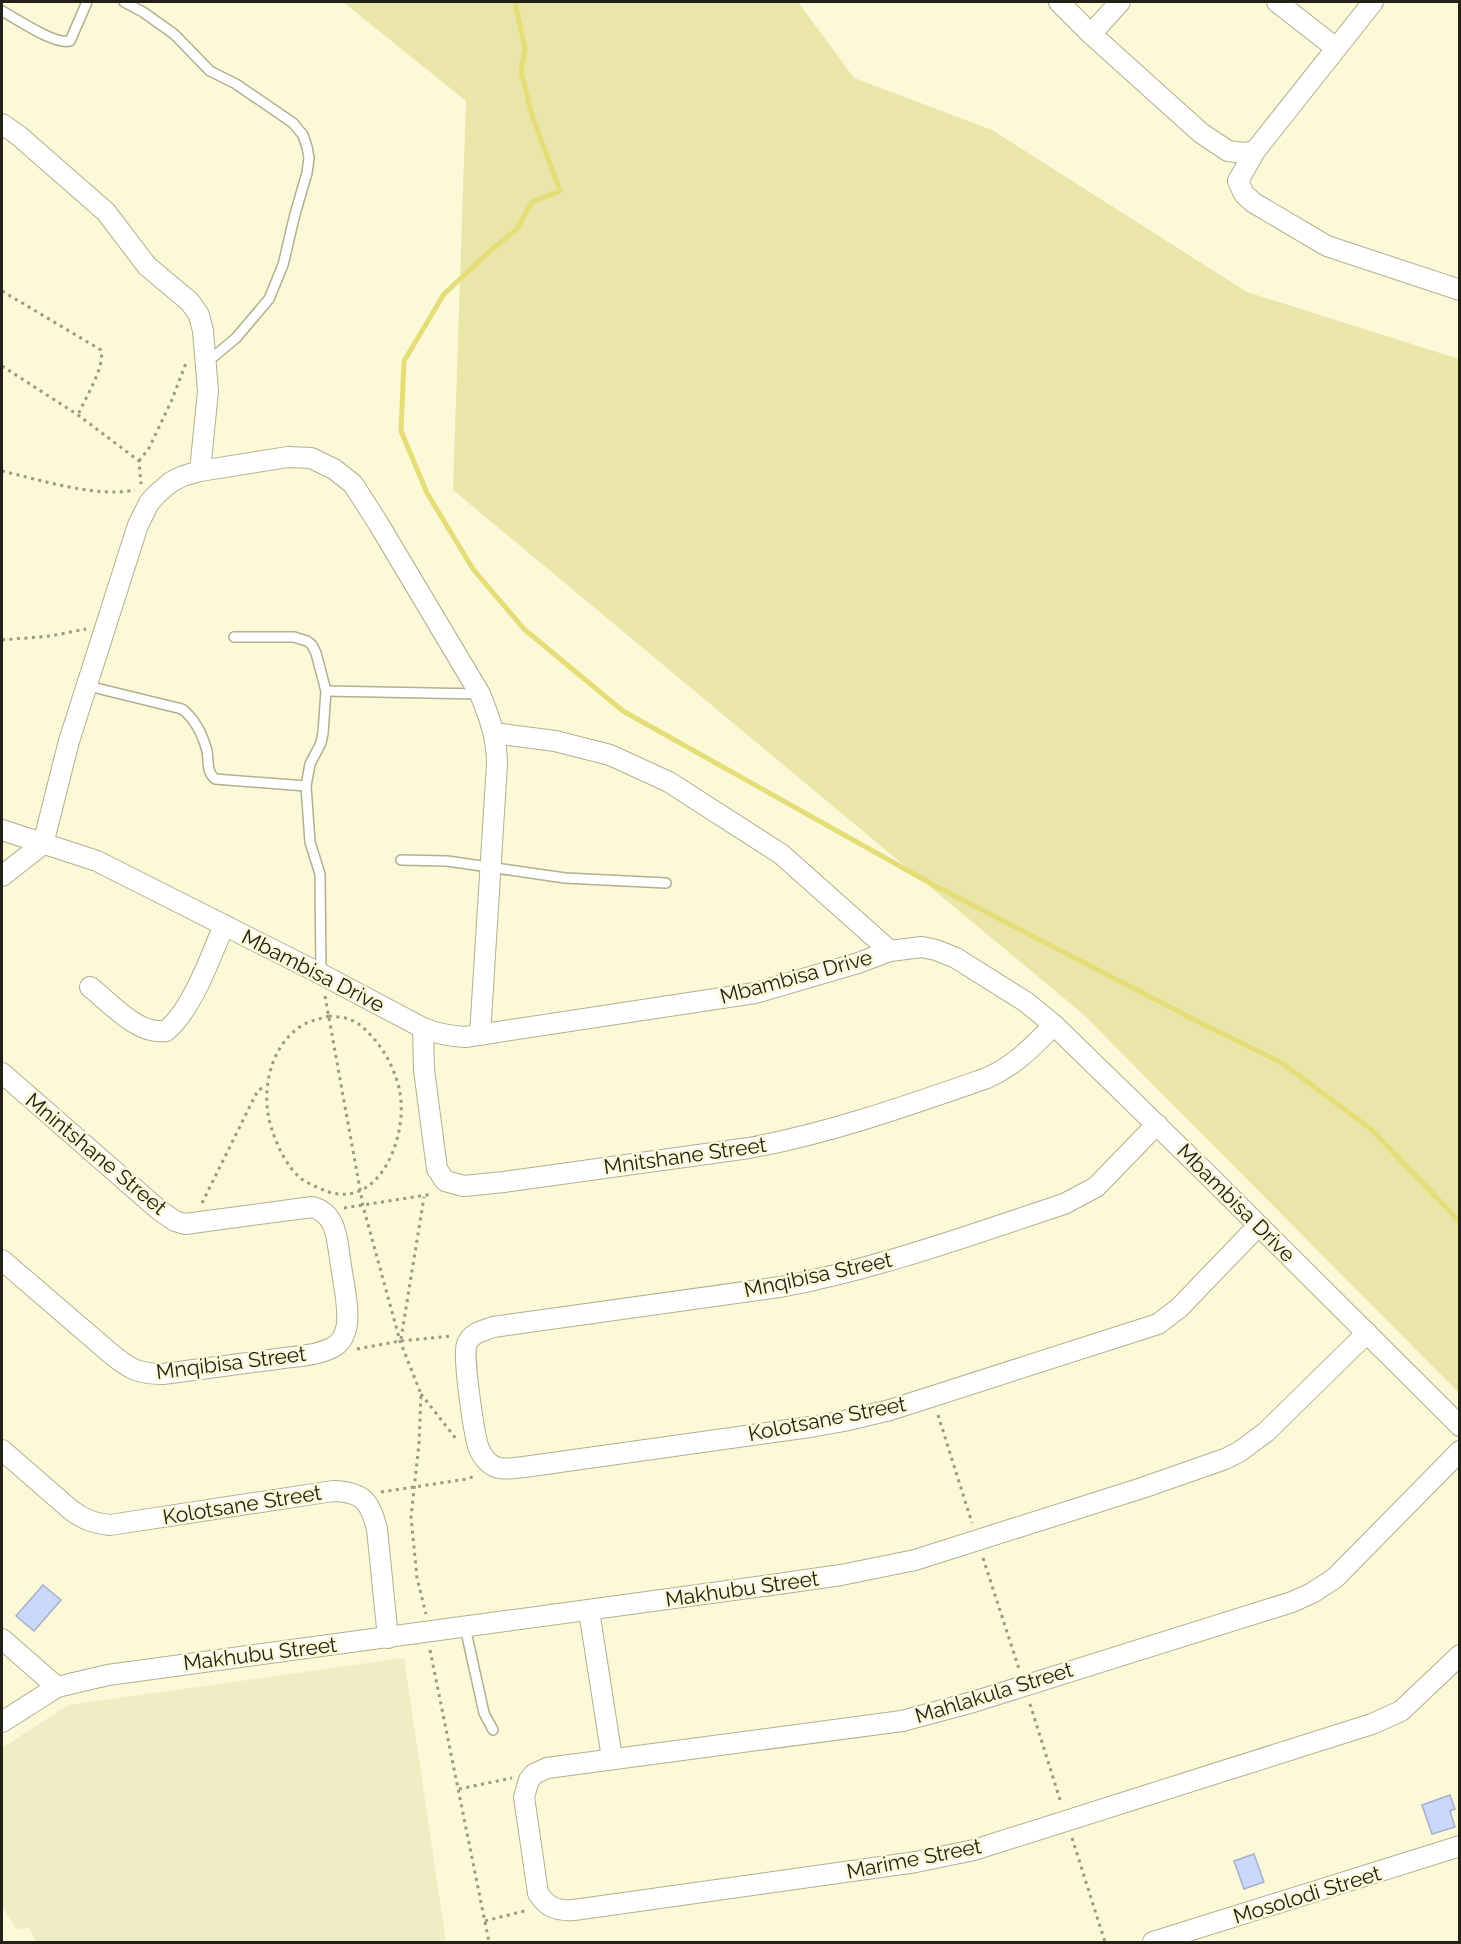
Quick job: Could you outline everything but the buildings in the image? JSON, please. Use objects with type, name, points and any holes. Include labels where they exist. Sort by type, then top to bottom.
[{"type":"street","points":[[1059,2],[1091,34],[1201,133],[1228,150],[1242,153],[1255,151]]},
{"type":"street","points":[[1091,34],[1120,2]]},
{"type":"street","points":[[1277,2],[1336,48]]},
{"type":"street","points":[[1373,2],[1255,151],[1238,181],[1244,195],[1254,203],[1327,246],[1460,290]]},
{"type":"street","points":[[2,124],[18,135],[106,212],[147,266],[190,302],[199,315],[203,331],[197,361],[208,391],[200,471]]},
{"type":"street","points":[[2,876],[43,844],[56,789],[128,550],[148,503],[171,482],[200,471],[299,456],[322,462],[353,484],[378,523],[480,694],[497,742],[492,867],[480,1035]]},
{"type":"street","points":[[494,733],[555,741],[610,755],[669,782],[782,854],[890,951]]},
{"type":"street","name":"Mbambisa Drive","points":[[2,830],[97,861],[423,1028],[451,1036],[480,1035],[755,993],[858,963],[890,951],[922,946],[956,958],[1026,1002],[1054,1025],[1157,1124],[1460,1426]]},
{"type":"street","points":[[90,987],[138,1025],[148,1030],[166,1030],[179,1020],[224,925]]},
{"type":"street","name":"Mnitshane Street","points":[[451,1184],[464,1186],[504,1182],[786,1141],[870,1118],[987,1078],[1005,1070],[1020,1059],[1054,1025]]},
{"type":"street","points":[[423,1028],[424,1070],[437,1169],[445,1181],[451,1184]]},
{"type":"street","name":"Mnintshane Street","points":[[2,1073],[175,1221],[185,1224],[312,1207],[322,1210]]},
{"type":"street","name":"Mnqibisa Street","points":[[471,1337],[493,1327],[780,1287],[882,1264],[1083,1196],[1096,1187],[1157,1124]]},
{"type":"street","name":"Mnqibisa Street","points":[[2,1260],[125,1366],[141,1373],[163,1374],[307,1355],[334,1347],[340,1342],[347,1329],[337,1239],[334,1226],[322,1210]]},
{"type":"street","name":"Kolotsane Street","points":[[494,1467],[503,1469],[524,1467],[810,1427],[901,1406],[1158,1324],[1179,1308],[1258,1226]]},
{"type":"street","name":"Makhubu Street","points":[[2,1722],[57,1687],[108,1675],[589,1611],[887,1567],[915,1560],[1200,1469],[1239,1452],[1266,1432],[1367,1333]]},
{"type":"street","points":[[471,1337],[465,1347],[465,1362],[478,1447],[494,1467]]},
{"type":"street","name":"Kolotsane Street","points":[[2,1450],[82,1519],[94,1523],[110,1525],[333,1491],[346,1491],[362,1498]]},
{"type":"street","name":"Mahlakula Street","points":[[612,1758],[902,1721],[973,1702],[1292,1602],[1335,1578],[1460,1451]]},
{"type":"street","points":[[362,1498],[373,1514],[377,1529],[388,1638]]},
{"type":"street","points":[[547,1905],[538,1893],[524,1797],[525,1788],[534,1774],[547,1768],[612,1758],[589,1611]]},
{"type":"street","points":[[2,1639],[57,1687]]},
{"type":"street","name":"Marime Street","points":[[547,1905],[563,1911],[574,1910],[916,1862],[974,1850],[1372,1724],[1401,1711],[1460,1655]]},
{"type":"street","name":"Mosolodi Street","points":[[1153,1942],[1460,1846]]},
{"type":"lane","points":[[2,11],[54,40],[64,43],[70,41],[87,2]]},
{"type":"lane","points":[[124,2],[143,12],[174,34],[210,71],[236,84],[292,123],[303,135],[307,147],[309,158],[307,173],[283,265],[269,299],[236,338],[197,361]]},
{"type":"lane","points":[[234,637],[294,637],[307,641],[316,653],[326,691],[321,743],[310,764],[306,786],[310,842],[320,874],[321,974]]},
{"type":"lane","points":[[88,686],[182,709],[190,715],[202,738],[207,753],[208,771],[215,778],[306,786]]},
{"type":"lane","points":[[326,691],[480,694]]},
{"type":"lane","points":[[401,860],[447,861],[565,878],[666,883]]},
{"type":"lane","points":[[465,1627],[484,1713],[493,1730]]},
{"type":"path","points":[[2,291],[101,350],[102,358],[97,374],[78,415]]},
{"type":"path","points":[[2,471],[104,493],[123,493],[142,489],[139,461],[149,448],[171,402],[197,361]]},
{"type":"path","points":[[2,366],[78,415],[139,461]]},
{"type":"path","points":[[2,640],[50,636],[107,621]]},
{"type":"path","points":[[321,974],[363,1206],[400,1341],[421,1394],[462,1446]]},
{"type":"path","points":[[329,1016],[350,1019],[366,1029],[381,1048],[393,1070],[400,1094],[401,1116],[398,1140],[393,1155],[383,1172],[373,1183],[360,1191],[341,1196],[302,1180],[283,1156],[272,1131],[267,1111],[266,1086],[284,1041],[302,1026],[329,1016]]},
{"type":"path","points":[[192,1223],[258,1090],[266,1086]]},
{"type":"path","points":[[322,1210],[424,1197],[438,1193],[451,1184]]},
{"type":"path","points":[[400,1341],[424,1197]]},
{"type":"path","points":[[334,1347],[355,1349],[446,1336],[471,1337]]},
{"type":"path","points":[[421,1394],[411,1517],[417,1578],[489,1942]]},
{"type":"path","points":[[362,1498],[467,1479],[494,1467]]},
{"type":"path","points":[[459,1789],[534,1774]]},
{"type":"path","points":[[484,1921],[547,1905]]},
{"type":"shaded area","points":[[343,2],[798,2],[854,78],[992,130],[1247,292],[1459,359],[1459,1393],[1083,1014],[453,490],[466,101]]},
{"type":"shaded area","points":[[404,1658],[446,1942],[36,1942],[29,1927],[17,1930],[2,1906],[2,1748],[68,1705]]},
{"type":"waterway","points":[[515,2],[525,49],[521,71],[532,115],[560,191],[532,202],[516,230],[444,294],[404,361],[401,431],[427,493],[473,569],[524,629],[623,711],[930,883],[1282,1063],[1371,1129],[1460,1222]]}]
